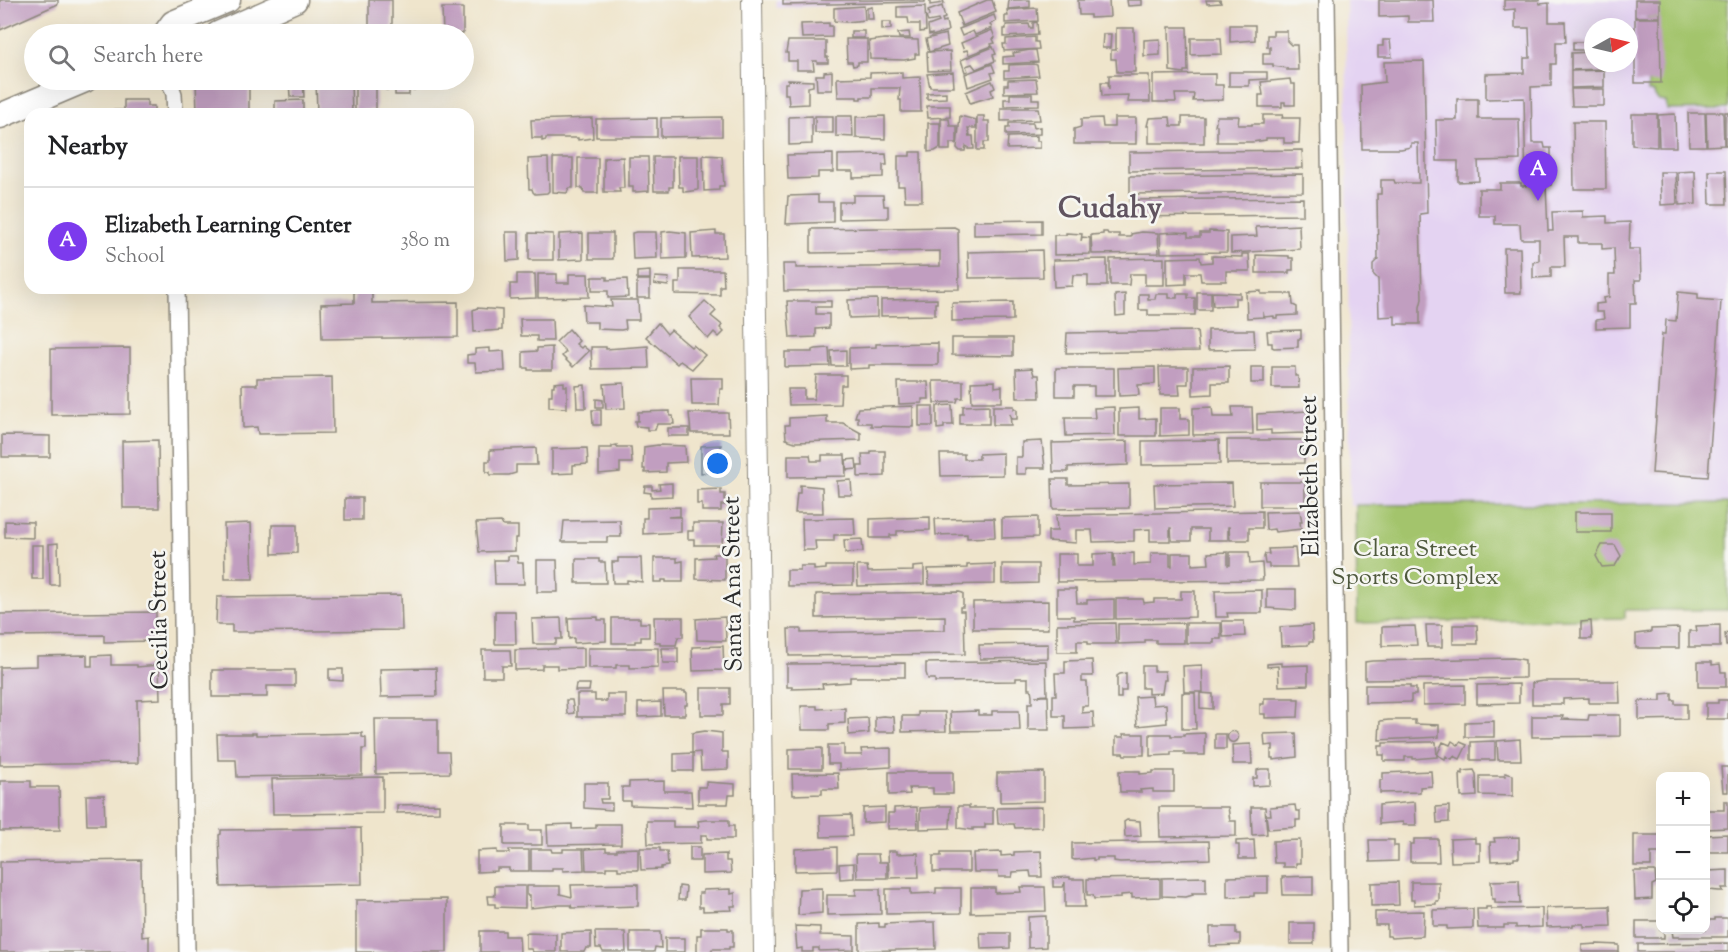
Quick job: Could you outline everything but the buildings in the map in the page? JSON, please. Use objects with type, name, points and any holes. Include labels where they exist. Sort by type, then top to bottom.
[{"type":"main road","points":[[172,24],[228,0]]},
{"type":"main road","points":[[241,24],[295,0]]},
{"type":"main road","points":[[0,116],[61,90]]},
{"type":"street","name":"Santa Ana Street","points":[[752,0],[764,952]]},
{"type":"street","name":"Elizabeth Street","points":[[1327,0],[1340,952]]},
{"type":"street","points":[[172,90],[175,108]]},
{"type":"street","name":"Cecilia Street","points":[[177,294],[188,952]]},
{"type":"shaded area","points":[[776,0],[927,0],[927,2],[776,8]]},
{"type":"shaded area","points":[[1346,0],[1728,0],[1728,503],[1350,506]]},
{"type":"green space","points":[[1647,0],[1728,0],[1728,109],[1667,110],[1666,102],[1659,101],[1654,92],[1648,92]]},
{"type":"green space","name":"Clara Street Sports Complex","points":[[1728,503],[1728,610],[1625,610],[1625,618],[1357,623],[1356,505]]},
{"type":"place","name":"Elizabeth Learning Center","points":[[1538,201]]},
{"type":"district","name":"Cudahy","points":[[1110,209]]}]
